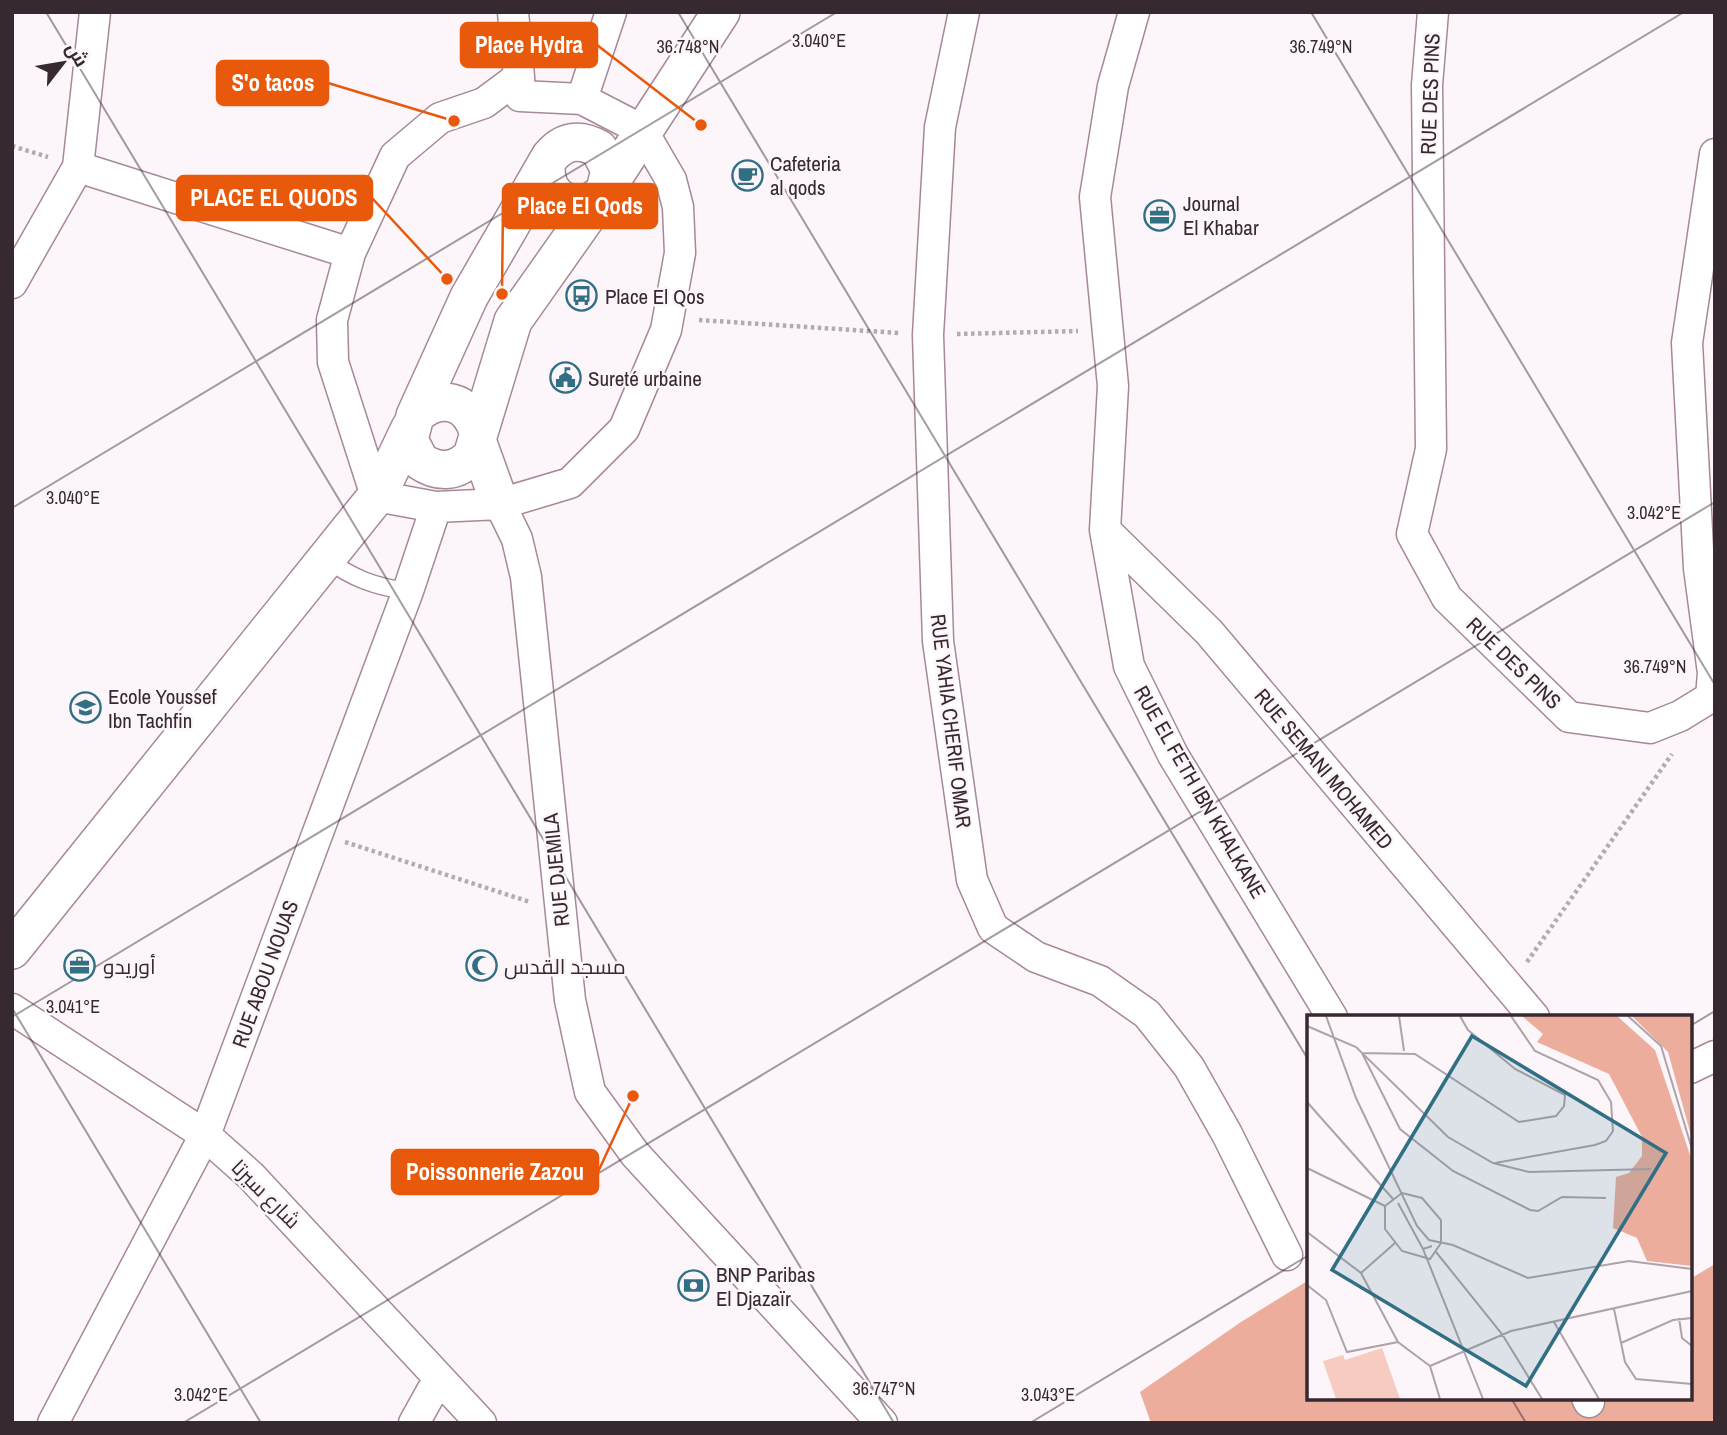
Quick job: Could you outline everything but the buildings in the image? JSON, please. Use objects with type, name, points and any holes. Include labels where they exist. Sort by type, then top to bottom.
[{"type":"street","points":[[12,283],[78,167],[95,12]]},
{"type":"street","points":[[377,494],[436,507],[500,504],[570,483],[624,429],[666,330],[680,253],[678,207],[671,180],[638,138],[582,99],[520,96],[513,12]]},
{"type":"street","points":[[582,99],[611,12]]},
{"type":"street","points":[[500,504],[470,448],[469,412],[447,401],[435,402],[412,422],[409,440],[420,461],[431,468],[470,448],[513,321],[605,191],[721,12]]},
{"type":"street","name":"RUE YAHIA CHERIF OMAR","points":[[964,12],[940,127],[928,335],[938,641],[972,880],[993,928],[1036,957],[1100,981],[1147,1014],[1189,1067],[1227,1134],[1287,1255]]},
{"type":"street","name":"RUE EL FETH IBN KHALKANE","points":[[1134,12],[1114,86],[1095,197],[1110,330],[1113,386],[1105,530],[1129,666],[1174,755],[1331,1015]]},
{"type":"street","name":"RUE DES PINS","points":[[1433,12],[1426,85],[1432,449],[1412,534],[1447,598],[1569,718],[1650,728],[1680,716],[1711,698],[1713,673],[1699,568],[1687,343],[1715,154]]},
{"type":"street","points":[[377,494],[333,362],[332,320],[350,253],[395,156],[440,118],[484,103],[519,77]]},
{"type":"street","points":[[12,950],[377,494],[469,297],[557,148],[601,132],[638,138]]},
{"type":"street","points":[[546,167],[550,188],[565,203],[587,204],[605,191],[610,170],[606,159],[599,149],[578,141]]},
{"type":"street","points":[[78,167],[350,253]]},
{"type":"street","points":[[377,494],[470,448]]},
{"type":"street","name":"RUE DJEMILA","points":[[500,504],[517,539],[526,577],[570,1000],[590,1092],[635,1154],[882,1423]]},
{"type":"street","name":"RUE ABOU NOUAS","points":[[53,1423],[205,1135],[408,592],[436,507]]},
{"type":"street","name":"RUE SEMANI MOHAMED","points":[[1105,530],[1209,632],[1532,1015]]},
{"type":"street","name":"شارع سيرتا","points":[[12,1009],[205,1135],[251,1176],[481,1423]]},
{"type":"street","points":[[1692,1067],[1715,1056]]},
{"type":"street","points":[[414,1423],[439,1378]]},
{"type":"lane","points":[[325,558],[348,575],[375,587],[408,592]]},
{"type":"path","points":[[668,317],[928,335],[1110,330]]},
{"type":"path","points":[[1509,989],[1680,742]]},
{"type":"path","points":[[318,833],[561,912]]},
{"type":"shaded area","points":[[1715,1264],[1715,1423],[1151,1423],[1140,1392],[1241,1322],[1307,1281],[1307,1400],[1692,1400],[1692,1278]]},
{"type":"place","name":"S'o tacos","points":[[454,121]]},
{"type":"place","name":"Place Hydra","points":[[701,125]]},
{"type":"place","name":"Cafeteria al qods","points":[[747,175]]},
{"type":"place","name":"Journal El Khabar","points":[[1160,215]]},
{"type":"place","name":"PLACE EL QUODS","points":[[447,279]]},
{"type":"place","name":"Place El Qods","points":[[502,294]]},
{"type":"place","name":"Place El Qos","points":[[582,296]]},
{"type":"place","name":"Sureté urbaine","points":[[565,378]]},
{"type":"place","name":"Ecole Youssef Ibn Tachfin","points":[[85,708]]},
{"type":"place","name":"أوريدو","points":[[80,966]]},
{"type":"place","name":"مسجد القدس","points":[[481,966]]},
{"type":"place","name":"Poissonnerie Zazou","points":[[633,1096]]},
{"type":"place","name":"BNP Paribas El Djazaïr","points":[[693,1286]]}]
